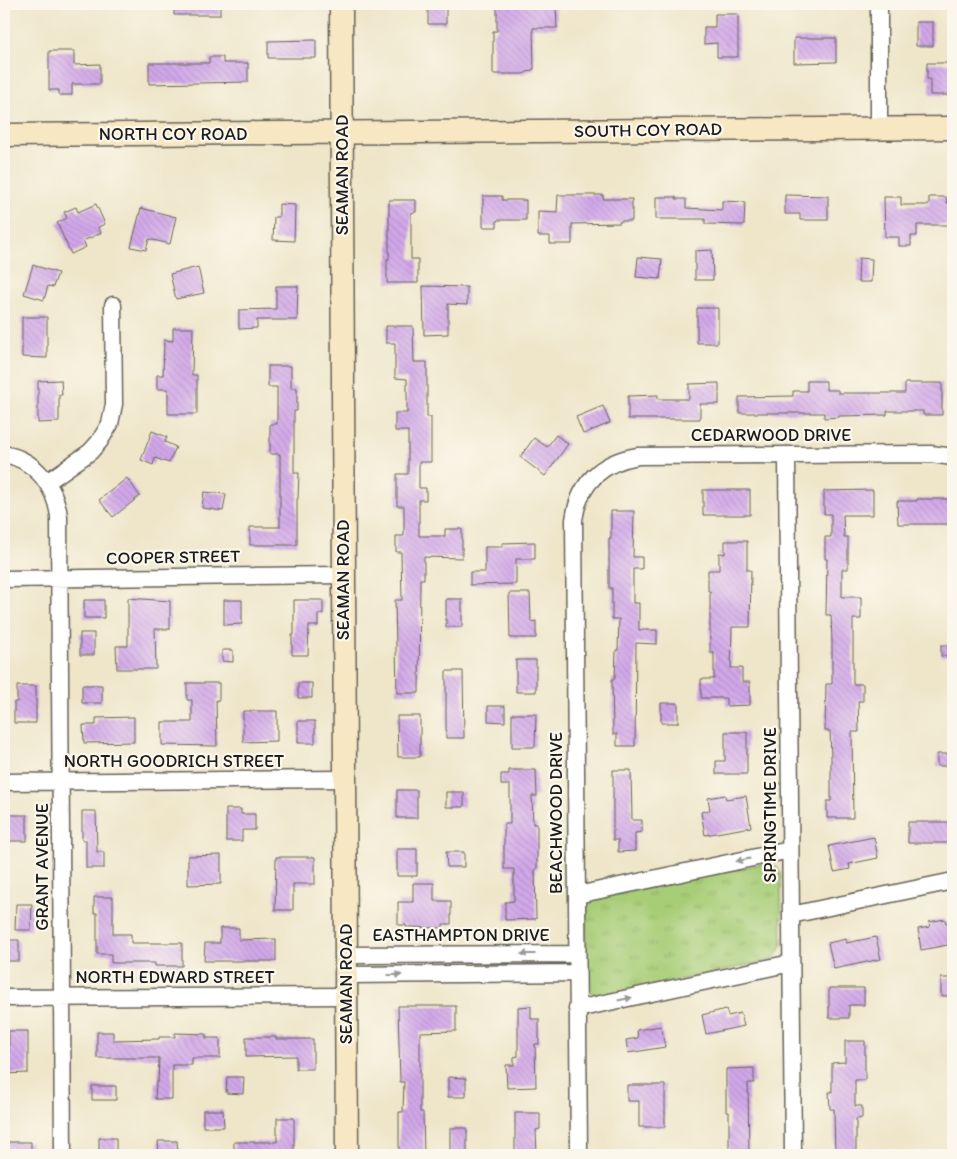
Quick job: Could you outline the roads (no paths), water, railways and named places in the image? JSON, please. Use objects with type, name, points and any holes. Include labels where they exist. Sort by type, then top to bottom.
[{"type":"street","name":"SEAMAN ROAD","points":[[340,4],[347,1155]]},
{"type":"street","points":[[879,4],[879,128]]},
{"type":"street","name":"SOUTH COY ROAD","points":[[342,133],[953,128]]},
{"type":"street","name":"NORTH COY ROAD","points":[[4,135],[342,133]]},
{"type":"street","points":[[4,454],[25,462],[40,473],[47,482],[95,447],[110,424],[114,404],[113,305]]},
{"type":"street","name":"CEDARWOOD DRIVE","points":[[593,476],[619,460],[638,456],[931,454],[953,457]]},
{"type":"street","name":"SPRINGTIME DRIVE","points":[[787,455],[792,1155]]},
{"type":"street","name":"BEACHWOOD DRIVE","points":[[578,1155],[574,520],[579,497],[593,476]]},
{"type":"street","name":"GRANT AVENUE","points":[[47,482],[53,492],[58,510],[60,578],[64,1155]]},
{"type":"street","name":"COOPER STREET","points":[[4,579],[343,575]]},
{"type":"street","name":"NORTH GOODRICH STREET","points":[[4,782],[345,779]]},
{"type":"street","points":[[577,895],[790,850]]},
{"type":"street","points":[[791,915],[953,881]]},
{"type":"street","name":"EASTHAMPTON DRIVE","points":[[346,975],[577,954]]},
{"type":"street","points":[[578,1009],[791,963]]},
{"type":"street","points":[[346,975],[577,974]]},
{"type":"street","name":"NORTH EDWARD STREET","points":[[4,998],[63,998],[346,975]]}]
